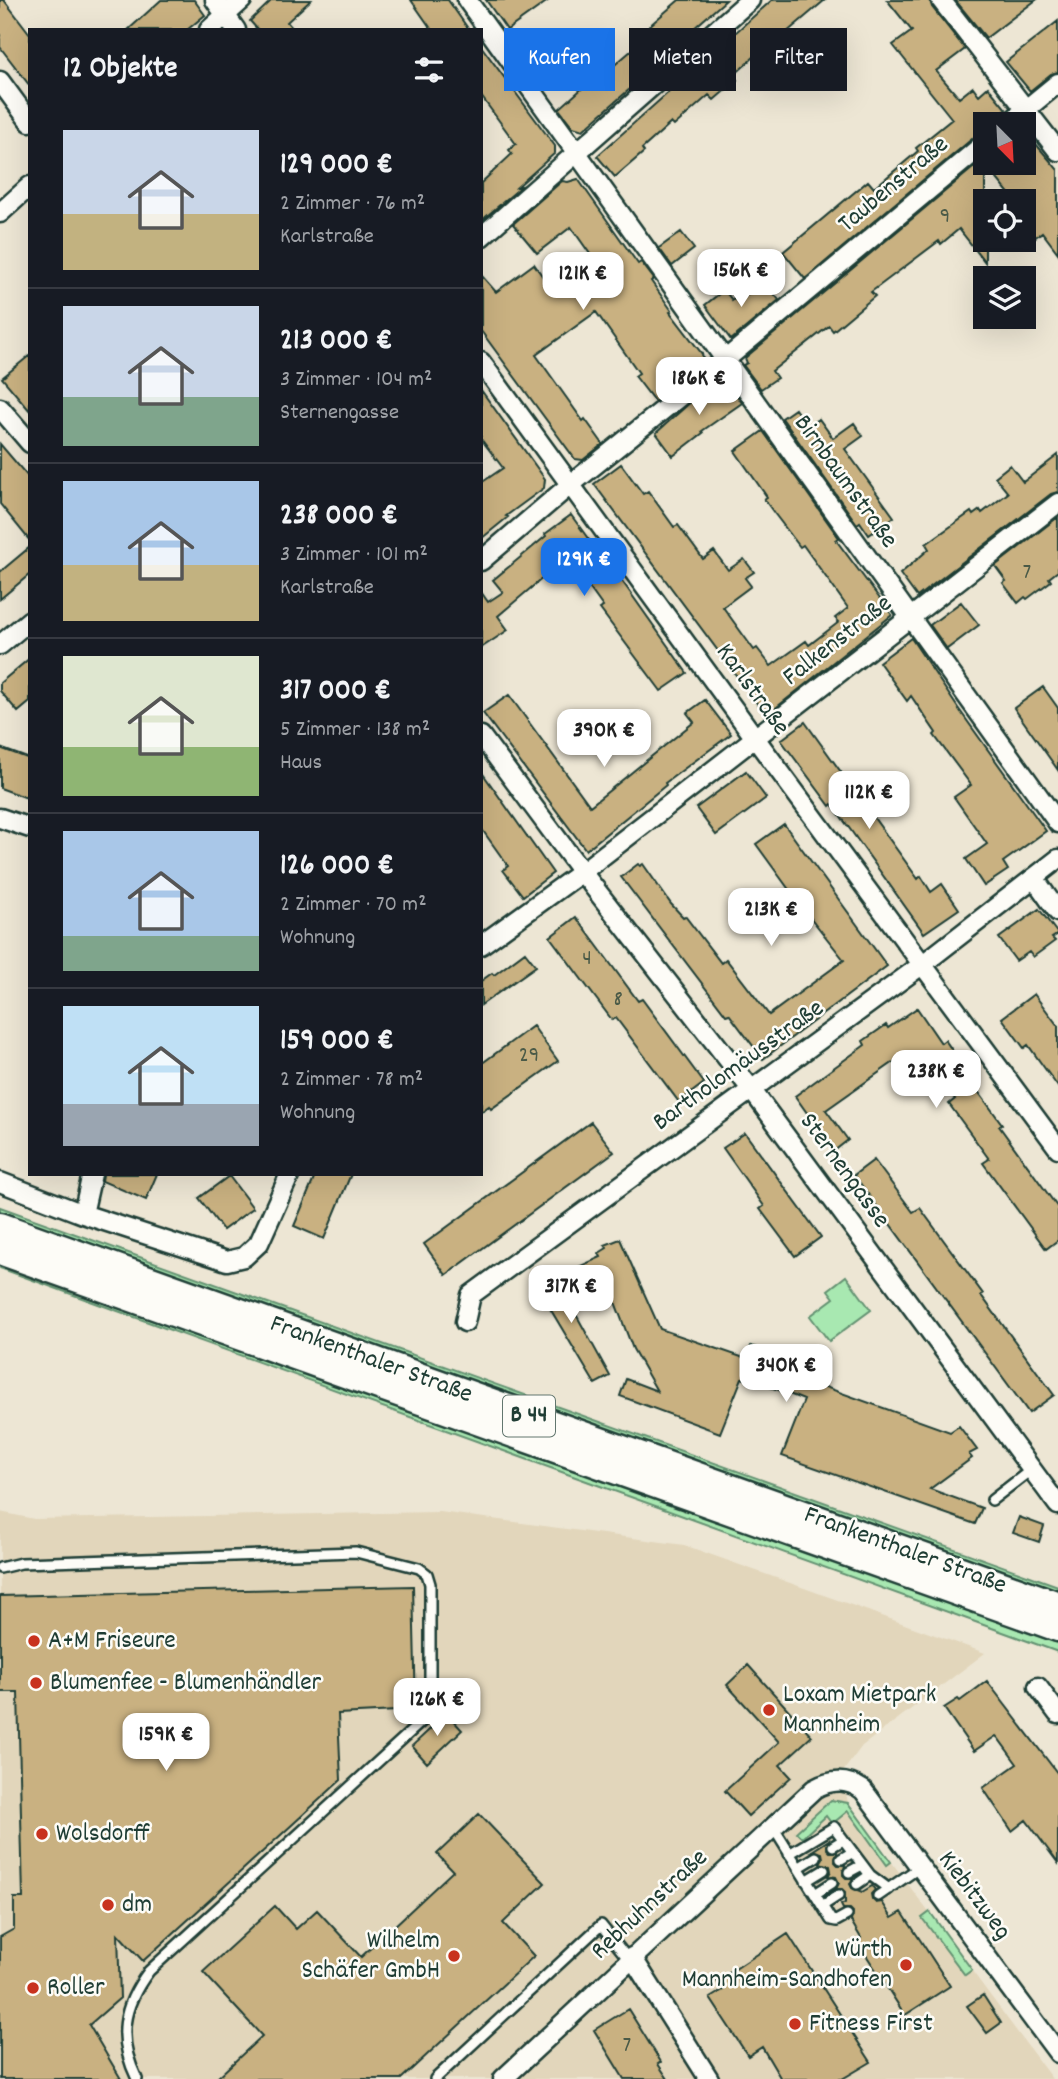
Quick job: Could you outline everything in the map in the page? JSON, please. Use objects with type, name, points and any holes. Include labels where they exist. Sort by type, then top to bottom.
[{"type":"main road","name":"Frankenthaler Straße","points":[[0,1227],[1058,1605]]},
{"type":"main road","name":"Frankenthaler Straße","points":[[0,1250],[1058,1627]]},
{"type":"street","points":[[215,0],[231,23],[242,0]]},
{"type":"street","name":"Birnbaumstraße","points":[[467,0],[1058,823]]},
{"type":"street","points":[[483,235],[750,0]]},
{"type":"street","points":[[941,0],[1058,151]]},
{"type":"street","points":[[0,81],[28,119]]},
{"type":"street","points":[[1022,112],[1058,83]]},
{"type":"street","name":"Taubenstraße","points":[[483,559],[973,153]]},
{"type":"street","points":[[0,213],[28,188]]},
{"type":"street","name":"Karlstraße","points":[[483,365],[1058,1148]]},
{"type":"street","points":[[0,408],[28,441]]},
{"type":"street","name":"Falkenstraße","points":[[483,944],[582,872],[1058,503]]},
{"type":"street","points":[[0,645],[28,622]]},
{"type":"street","name":"Sternengasse","points":[[483,739],[582,872],[751,1089],[1058,1505]]},
{"type":"street","points":[[0,818],[28,827]]},
{"type":"street","name":"Bartholomäusstraße","points":[[465,1322],[471,1295],[923,964],[1058,859]]},
{"type":"street","points":[[1034,878],[1058,912]]},
{"type":"street","points":[[83,1214],[92,1176]]},
{"type":"street","points":[[0,1182],[83,1214],[227,1261],[244,1257],[259,1243],[289,1176]]},
{"type":"street","points":[[1038,1686],[1058,1714]]},
{"type":"street","name":"Rebhuhnstraße","points":[[503,2079],[814,1789],[841,1780]]},
{"type":"street","name":"Kiebitzweg","points":[[841,1780],[853,1783],[863,1790],[1058,2053]]},
{"type":"street","points":[[630,1959],[709,2079]]},
{"type":"lane","points":[[992,1500],[1032,1469]]},
{"type":"lane","points":[[0,1568],[21,1563],[356,1552],[419,1568],[427,1574],[430,1584],[430,1714],[149,1971],[132,1999],[123,2033],[126,2052],[137,2079]]},
{"type":"lane","points":[[773,1827],[821,1906],[834,1921],[847,1915]]},
{"type":"lane","points":[[789,1854],[834,1827],[870,1875],[888,1889]]},
{"type":"lane","points":[[833,1846],[843,1840]]},
{"type":"lane","points":[[841,1859],[853,1852]]},
{"type":"lane","points":[[798,1868],[816,1857]]},
{"type":"lane","points":[[849,1872],[862,1865]]},
{"type":"lane","points":[[878,1896],[920,1867]]},
{"type":"lane","points":[[806,1881],[824,1870]]},
{"type":"lane","points":[[857,1884],[870,1875]]},
{"type":"lane","points":[[815,1894],[832,1883]]},
{"type":"lane","points":[[821,1906],[839,1895]]},
{"type":"lane","points":[[435,2079],[601,1925],[630,1959]]},
{"type":"shaded area","points":[[0,1512],[34,1519],[440,1512],[684,1545],[985,1653],[862,1746],[842,1773],[848,1803],[1052,2079],[0,2079]]},
{"type":"green space","points":[[0,1207],[1058,1586],[1058,1594],[228,1293],[0,1215]]},
{"type":"green space","points":[[0,1262],[1058,1643],[1058,1652],[0,1268]]},
{"type":"green space","points":[[846,1276],[871,1310],[829,1341],[810,1316],[834,1298],[828,1290]]},
{"type":"green space","points":[[831,1800],[848,1803],[891,1862],[887,1865],[848,1811],[832,1824],[826,1816],[802,1838],[796,1832]]},
{"type":"green space","points":[[930,1912],[972,1970],[965,1975],[922,1918]]},
{"type":"building","points":[[0,0],[4,0],[28,31],[28,83],[0,47]]},
{"type":"building","points":[[161,0],[194,0],[205,15],[189,28],[130,28]]},
{"type":"building","points":[[272,0],[311,0],[287,22],[292,28],[256,28],[250,21]]},
{"type":"building","points":[[411,0],[448,0],[468,28],[431,28]]},
{"type":"building","points":[[486,0],[549,0],[510,28],[506,28]]},
{"type":"building","points":[[679,0],[726,0],[694,28],[648,27]]},
{"type":"building","points":[[772,0],[825,0],[792,28],[750,28],[750,61],[736,73],[736,32]]},
{"type":"building","points":[[887,0],[930,0],[932,7],[965,49],[936,71],[959,98],[973,87],[979,95],[988,87],[1006,109],[1002,112],[973,112],[973,138],[805,279],[783,252],[868,181],[874,188],[918,151],[916,148],[952,119],[893,45],[912,31]]},
{"type":"building","points":[[955,0],[1036,0],[986,38]]},
{"type":"building","points":[[1058,21],[1058,72],[1051,74],[1030,91],[1006,62]]},
{"type":"building","points":[[483,49],[504,77],[504,91],[514,91],[555,146],[555,153],[483,219],[483,181],[512,154],[509,150],[516,144],[483,99]]},
{"type":"building","points":[[629,53],[629,90],[583,130],[573,127],[559,109],[579,91],[615,91],[615,65]]},
{"type":"building","points":[[670,91],[724,91],[714,100],[709,95],[674,126],[671,123],[642,149],[644,152],[615,177],[597,156]]},
{"type":"building","points":[[1036,144],[1058,170],[1058,253],[1042,232],[1036,237],[1036,189],[1005,189],[994,175],[1036,175]]},
{"type":"building","points":[[973,168],[973,175],[985,175],[985,189],[973,189],[973,247],[959,229],[941,244],[939,241],[871,292],[875,296],[833,331],[829,326],[772,371],[777,378],[761,389],[743,365],[747,363],[745,358]]},
{"type":"building","points":[[578,179],[638,264],[641,262],[654,279],[651,281],[672,311],[670,312],[702,354],[703,360],[701,365],[655,402],[635,376],[639,373],[596,312],[536,355],[583,421],[585,419],[603,444],[583,460],[575,459],[483,334],[483,277],[496,292],[534,264],[548,284],[590,254],[571,227],[537,253],[513,224],[562,181]]},
{"type":"building","points":[[681,232],[694,249],[672,266],[659,248]]},
{"type":"building","points":[[977,252],[985,252],[985,262]]},
{"type":"building","points":[[764,281],[779,300],[731,340],[705,305],[724,290],[732,300],[734,298],[738,302]]},
{"type":"building","points":[[28,357],[28,409],[2,378]]},
{"type":"building","points":[[725,378],[742,403],[702,431],[703,433],[673,456],[656,433],[693,400]]},
{"type":"building","points":[[483,393],[545,479],[544,488],[506,516],[508,517],[483,537],[483,482],[503,468],[483,442]]},
{"type":"building","points":[[795,409],[808,427],[819,419],[833,438],[854,423],[863,436],[845,449],[894,517],[869,535],[860,522],[857,524],[782,418]]},
{"type":"building","points":[[763,431],[839,538],[836,540],[892,615],[772,711],[762,710],[594,484],[621,464],[643,494],[648,491],[674,527],[678,525],[703,559],[714,551],[728,570],[744,559],[754,572],[745,578],[751,586],[723,607],[754,650],[757,648],[771,666],[806,641],[809,645],[839,622],[835,618],[848,608],[803,545],[800,547],[774,513],[764,499],[767,497],[735,451]]},
{"type":"building","points":[[0,444],[28,477],[28,539],[0,504]]},
{"type":"building","points":[[1058,455],[1058,492],[1051,494],[917,597],[900,574],[929,549],[926,544],[971,512],[973,515],[980,510],[982,513],[1008,493],[995,477],[1010,465],[1023,482]]},
{"type":"building","points":[[571,515],[608,566],[610,564],[687,673],[661,691],[600,609],[603,607],[573,565],[570,568],[564,560],[498,616],[508,630],[483,647],[483,595],[488,602],[503,592],[493,580],[546,536],[545,534]]},
{"type":"building","points":[[1058,517],[1058,571],[1049,578],[1051,581],[1018,603],[1003,583],[1006,581],[995,566]]},
{"type":"building","points":[[28,549],[28,576],[0,599],[0,572]]},
{"type":"building","points":[[961,602],[979,625],[947,649],[930,625]]},
{"type":"building","points":[[911,638],[1046,831],[1003,862],[1008,870],[984,886],[966,859],[987,844],[954,797],[971,785],[934,735],[936,733],[911,696],[907,701],[879,662]]},
{"type":"building","points":[[28,660],[28,704],[18,712],[0,691],[0,683]]},
{"type":"building","points":[[1043,687],[1058,708],[1058,770],[1014,708]]},
{"type":"building","points":[[509,695],[590,806],[694,722],[687,713],[705,700],[731,734],[665,783],[666,785],[586,850],[483,713]]},
{"type":"building","points":[[805,722],[918,879],[921,876],[931,892],[942,884],[959,909],[924,933],[832,804],[830,806],[781,740]]},
{"type":"building","points":[[0,748],[28,758],[28,798],[0,788]]},
{"type":"building","points":[[746,771],[766,798],[716,835],[696,808]]},
{"type":"building","points":[[483,774],[553,873],[523,896],[503,870],[508,866],[483,831]]},
{"type":"building","points":[[784,824],[887,966],[763,1059],[729,1014],[726,1015],[621,877],[638,864],[643,864],[671,904],[685,916],[721,963],[726,959],[769,1015],[844,960],[756,844]]},
{"type":"building","points":[[1039,909],[1058,934],[1052,938],[1055,941],[1033,957],[1029,952],[1016,961],[999,938]]},
{"type":"building","points":[[576,917],[638,1001],[642,999],[704,1083],[679,1102],[616,1018],[612,1020],[550,937]]},
{"type":"building","points":[[525,952],[536,966],[483,1004],[483,980],[492,973],[494,975]]},
{"type":"building","points":[[1034,994],[1058,1026],[1058,1087],[1028,1045],[1024,1048],[1002,1018]]},
{"type":"building","points":[[917,1008],[941,1043],[945,1040],[963,1066],[961,1068],[1002,1124],[999,1126],[1058,1208],[1058,1240],[1046,1249],[983,1163],[989,1159],[949,1104],[955,1099],[937,1075],[924,1084],[904,1055],[826,1110],[848,1140],[834,1151],[795,1096],[865,1045],[863,1041]]},
{"type":"building","points":[[533,1026],[558,1061],[491,1109],[489,1106],[483,1110],[483,1063]]},
{"type":"building","points":[[591,1122],[614,1152],[446,1275],[424,1244]]},
{"type":"building","points":[[745,1133],[821,1237],[795,1256],[760,1209],[764,1206],[723,1148]]},
{"type":"building","points":[[874,1160],[913,1212],[920,1208],[1054,1395],[1029,1413],[854,1175]]},
{"type":"building","points":[[103,1176],[156,1176],[146,1200],[102,1181]]},
{"type":"building","points":[[229,1176],[253,1208],[223,1230],[199,1198]]},
{"type":"building","points":[[315,1176],[350,1176],[324,1239],[294,1226]]},
{"type":"building","points":[[620,1239],[660,1329],[747,1359],[751,1346],[816,1369],[811,1382],[950,1432],[959,1426],[977,1450],[969,1454],[972,1458],[930,1489],[982,1508],[975,1524],[782,1456],[804,1400],[779,1390],[742,1378],[720,1433],[620,1396],[626,1379],[657,1391],[633,1349],[613,1297],[605,1286],[608,1272],[570,1271],[601,1257],[599,1253],[607,1248],[605,1245]]},
{"type":"building","points":[[551,1269],[610,1376],[595,1384],[533,1280]]},
{"type":"building","points":[[1019,1517],[1044,1526],[1039,1542],[1013,1533]]},
{"type":"building","points":[[413,1586],[416,1710],[338,1714],[341,1780],[143,1961],[118,1934],[120,1998],[89,2025],[121,2079],[0,2079],[0,1937],[14,1929],[14,1898],[23,1898],[18,1692],[0,1692],[0,1596]]},
{"type":"building","points":[[748,1665],[812,1736],[780,1765],[791,1777],[748,1816],[725,1791],[779,1742],[727,1685]]},
{"type":"building","points":[[987,1681],[1058,1774],[1058,1863],[1026,1820],[1012,1831],[983,1788],[1017,1764],[998,1738],[996,1736],[974,1751],[944,1708],[958,1699],[960,1701]]},
{"type":"building","points":[[443,1717],[450,1717],[462,1730],[427,1763],[412,1746]]},
{"type":"building","points":[[479,1814],[545,1883],[503,1923],[534,1956],[401,2079],[216,2079],[262,2036],[203,1972],[275,1906],[296,1929],[317,1910],[361,1957],[453,1871],[437,1854]]},
{"type":"building","points":[[829,1840],[827,1849],[837,1852],[835,1862],[845,1865],[843,1875],[853,1878],[850,1884],[852,1888],[862,1892],[872,1886],[875,1890],[871,1894],[872,1899],[876,1903],[882,1902],[892,1918],[902,1912],[950,1986],[905,2015],[857,1941],[861,1938],[851,1921],[853,1912],[843,1909],[841,1905],[845,1903],[845,1892],[836,1889],[839,1883],[836,1877],[828,1876],[830,1866],[820,1863],[822,1853],[812,1851]]},
{"type":"building","points":[[788,1934],[871,2062],[842,2079],[781,2079],[762,2047],[748,2056],[710,1998],[723,1990],[717,1981]]},
{"type":"building","points":[[983,1995],[1001,2023],[987,2033],[967,2006]]},
{"type":"building","points":[[628,2009],[661,2062],[658,2064],[668,2079],[624,2079],[594,2030]]},
{"type":"place","name":"A+M Friseure","points":[[34,1641]]},
{"type":"place","name":"Blumenfee - Blumenhändler","points":[[36,1683]]},
{"type":"place","name":"Loxam Mietpark Mannheim","points":[[769,1710]]},
{"type":"place","name":"Wolsdorff","points":[[42,1834]]},
{"type":"place","name":"dm","points":[[108,1905]]},
{"type":"place","name":"Wilhelm Schäfer GmbH","points":[[454,1956]]},
{"type":"place","name":"Würth Mannheim-Sandhofen","points":[[906,1965]]},
{"type":"place","name":"Roller","points":[[33,1988]]},
{"type":"place","name":"Fitness First","points":[[795,2024]]}]
